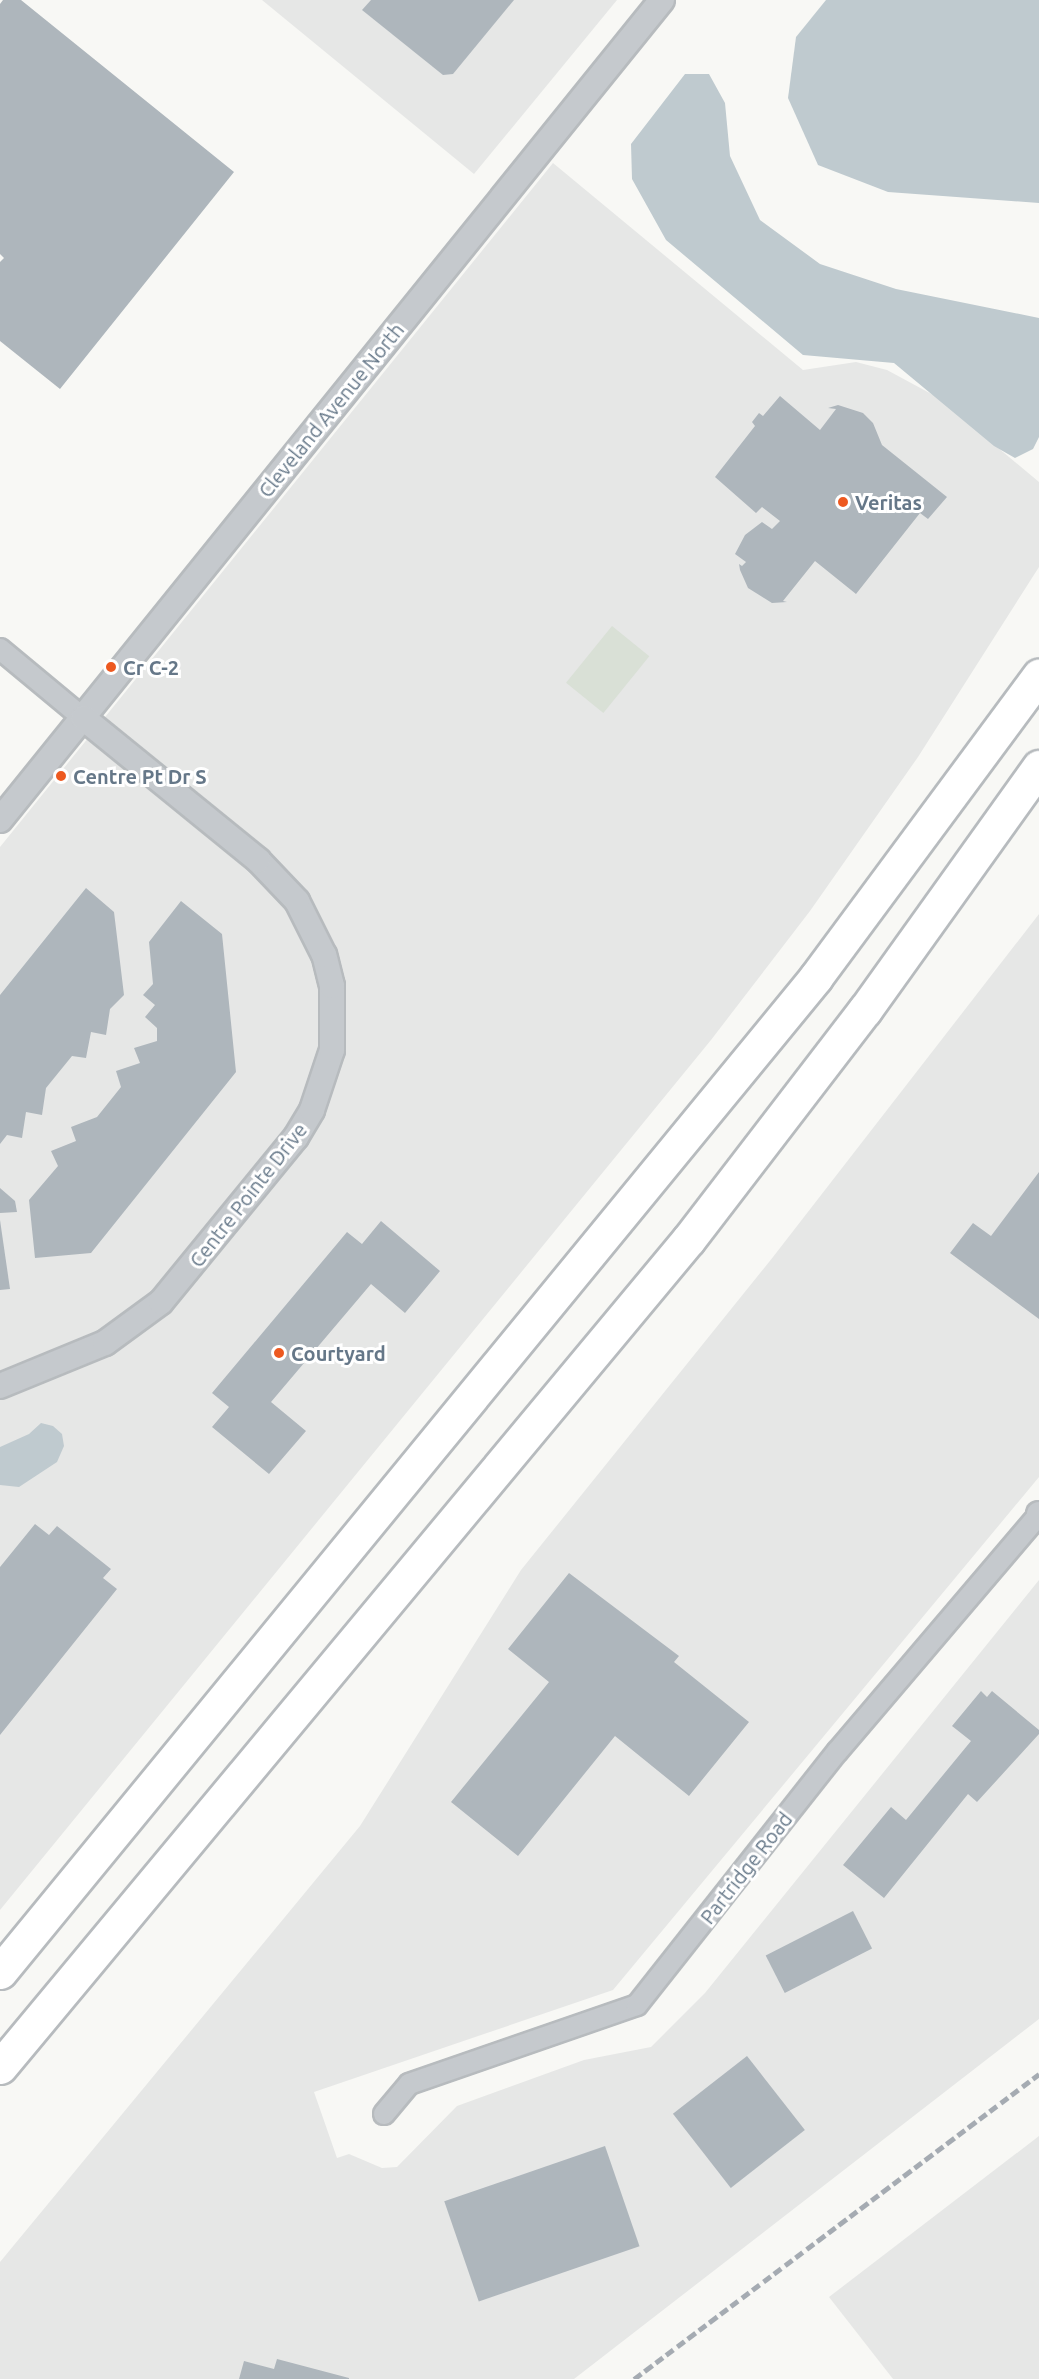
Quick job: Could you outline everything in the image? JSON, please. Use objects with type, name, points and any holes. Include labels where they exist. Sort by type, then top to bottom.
[{"type":"highway","points":[[0,1972],[816,977],[1039,676]]},
{"type":"highway","points":[[0,2067],[689,1239],[865,1010],[1039,767]]},
{"type":"street","name":"Cleveland Avenue North","points":[[0,820],[662,0]]},
{"type":"street","points":[[0,649],[83,718]]},
{"type":"street","name":"Centre Pointe Drive","points":[[0,1386],[105,1343],[161,1302],[296,1137],[312,1110],[332,1050],[332,986],[324,955],[297,901],[258,860],[83,718]]},
{"type":"street","name":"Partridge Road","points":[[384,2114],[409,2084],[638,2005],[837,1752],[1038,1516]]},
{"type":"shaded area","points":[[262,0],[617,0],[474,174]]},
{"type":"shaded area","points":[[826,0],[1039,0],[1039,203],[888,192],[818,165],[788,98],[796,37]]},
{"type":"shaded area","points":[[685,74],[709,74],[725,103],[730,156],[760,220],[820,264],[896,289],[1039,318],[1039,437],[1033,449],[1015,458],[994,446],[894,363],[803,355],[666,240],[632,179],[631,144]]},
{"type":"shaded area","points":[[553,163],[803,370],[856,362],[887,370],[937,397],[1039,482],[1039,567],[918,757],[810,911],[711,1040],[0,1910],[0,847]]},
{"type":"shaded area","points":[[612,626],[649,656],[603,713],[566,683]]},
{"type":"shaded area","points":[[1039,914],[1039,1477],[613,1990],[314,2092],[337,2158],[349,2154],[382,2168],[397,2167],[457,2106],[584,2060],[651,2047],[705,1993],[1039,1580],[1039,2019],[574,2379],[0,2379],[0,2262],[360,1826],[521,1570],[773,1257]]},
{"type":"shaded area","points":[[41,1423],[53,1426],[62,1434],[64,1446],[57,1462],[19,1487],[0,1485],[0,1447],[29,1434]]},
{"type":"shaded area","points":[[1039,2136],[1039,2379],[893,2379],[829,2297]]},
{"type":"building","points":[[3,0],[21,0],[234,172],[60,389],[0,341],[0,262],[4,258],[0,254],[0,4]]},
{"type":"building","points":[[371,0],[514,0],[453,74],[443,75],[362,10]]},
{"type":"building","name":"Veritas","points":[[780,396],[820,430],[836,409],[828,408],[838,405],[863,413],[873,423],[882,445],[947,497],[928,519],[920,513],[856,594],[815,561],[783,601],[787,602],[772,603],[748,588],[740,570],[739,564],[742,566],[746,562],[735,554],[745,535],[762,522],[772,529],[780,521],[762,507],[756,513],[715,477],[755,426],[752,422],[759,413],[763,416]]},
{"type":"building","points":[[86,888],[114,912],[124,995],[110,1009],[106,1035],[91,1032],[86,1058],[72,1056],[46,1088],[42,1115],[26,1112],[22,1138],[7,1135],[0,1144],[0,995]]},
{"type":"building","points":[[181,901],[222,934],[236,1072],[91,1253],[35,1258],[29,1200],[58,1166],[51,1151],[76,1141],[71,1127],[97,1117],[121,1087],[116,1071],[140,1063],[134,1048],[157,1041],[157,1028],[145,1017],[155,1005],[143,995],[153,984],[149,942]]},
{"type":"building","points":[[1039,1172],[1039,1319],[950,1253],[973,1223],[991,1236]]},
{"type":"building","points":[[0,1188],[15,1201],[17,1212],[0,1213]]},
{"type":"building","points":[[0,1220],[10,1289],[0,1290]]},
{"type":"building","name":"Courtyard","points":[[381,1221],[440,1271],[405,1313],[371,1284],[271,1402],[306,1431],[269,1474],[212,1427],[229,1407],[212,1393],[347,1232],[362,1244]]},
{"type":"building","points":[[35,1524],[49,1535],[57,1526],[111,1569],[103,1578],[117,1589],[0,1735],[0,1567]]},
{"type":"building","points":[[569,1573],[679,1656],[674,1662],[749,1722],[689,1796],[615,1736],[518,1856],[451,1802],[549,1682],[508,1649]]},
{"type":"building","points":[[981,1691],[987,1697],[992,1691],[1039,1730],[1039,1734],[977,1802],[968,1794],[884,1898],[843,1865],[891,1807],[906,1820],[971,1741],[952,1726]]},
{"type":"building","points":[[853,1911],[872,1948],[785,1993],[766,1955]]},
{"type":"building","points":[[747,2056],[805,2130],[731,2188],[673,2114]]},
{"type":"building","points":[[605,2146],[640,2246],[479,2302],[444,2201]]},
{"type":"building","points":[[277,2359],[349,2379],[239,2379],[244,2361],[274,2369]]},
{"type":"railway","points":[[634,2379],[1039,2074]]},
{"type":"place","name":"Veritas","points":[[843,502]]},
{"type":"place","name":"Cr C-2","points":[[111,667]]},
{"type":"place","name":"Centre Pt Dr S","points":[[61,776]]},
{"type":"place","name":"Courtyard","points":[[279,1353]]}]
